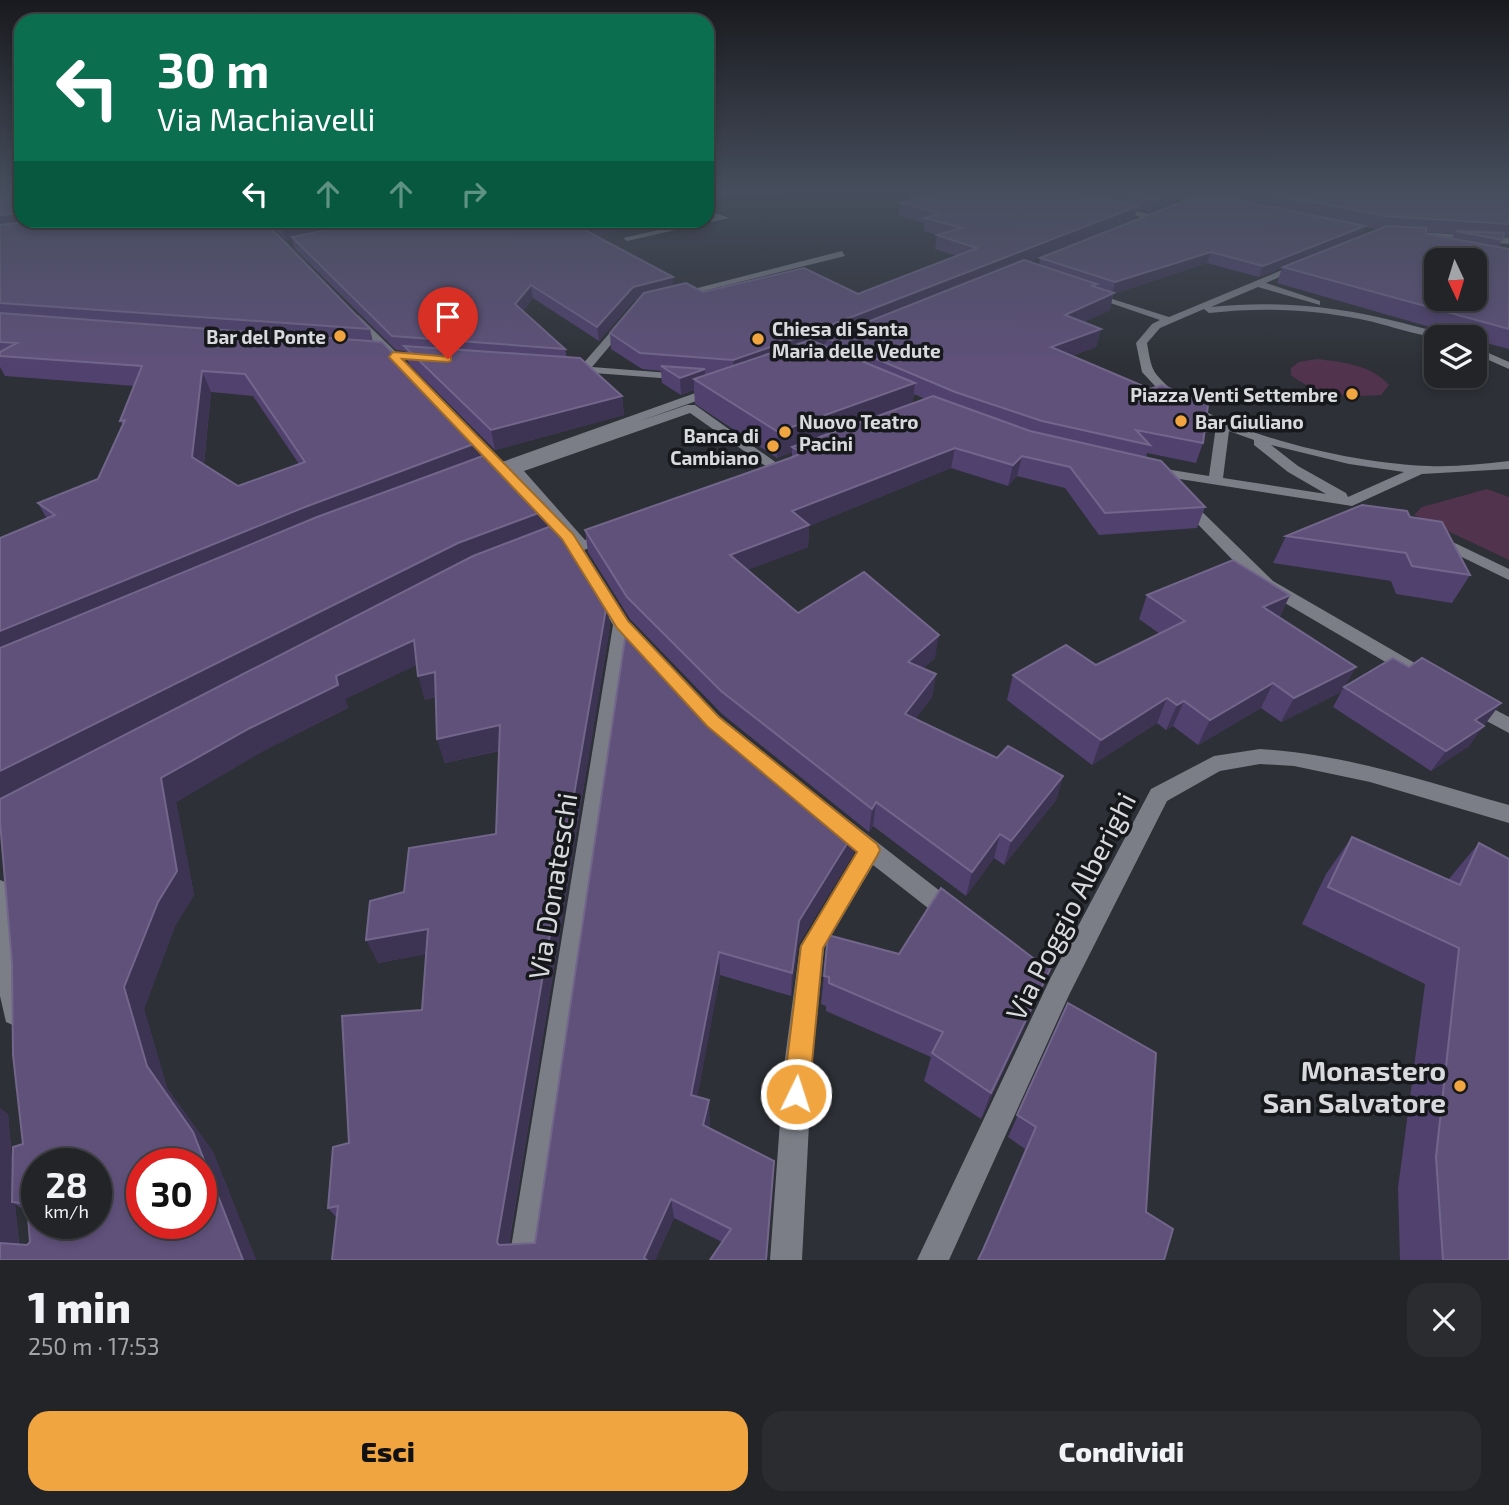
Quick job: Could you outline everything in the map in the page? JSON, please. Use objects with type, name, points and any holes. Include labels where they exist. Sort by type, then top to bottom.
[{"type":"street","points":[[666,298],[842,254]]},
{"type":"street","points":[[1309,262],[1168,320],[1146,334],[1141,343],[1142,365],[1162,389],[1223,424],[1251,436],[1332,458],[1420,470],[1454,471],[1509,465]]},
{"type":"street","points":[[1256,283],[1353,315],[1424,333]]},
{"type":"street","points":[[1080,290],[1168,320],[1205,310],[1252,306],[1353,315]]},
{"type":"street","points":[[344,306],[368,343],[402,360],[368,343]]},
{"type":"street","points":[[584,370],[632,314]]},
{"type":"street","points":[[1487,353],[1509,359]]},
{"type":"street","points":[[1487,356],[1509,366]]},
{"type":"street","points":[[557,368],[694,379]]},
{"type":"street","points":[[467,478],[500,469],[520,459],[727,384],[708,380]]},
{"type":"street","points":[[453,419],[563,538],[582,546],[784,473],[782,465],[691,408],[515,470],[563,538],[622,625],[640,644]]},
{"type":"street","points":[[1214,482],[1223,424]]},
{"type":"street","points":[[1251,436],[1293,469],[1376,513]]},
{"type":"street","points":[[1133,468],[1352,502],[1420,470]]},
{"type":"street","points":[[1158,472],[1222,543],[1267,585],[1425,677]]},
{"type":"street","points":[[1423,533],[1509,575]]},
{"type":"street","name":"Via Donateschi","points":[[525,1260],[622,625]]},
{"type":"street","points":[[1461,698],[1509,726]]},
{"type":"street","name":"Via Poggio Alberighi","points":[[933,1260],[1060,986],[1159,795],[1189,777],[1231,760],[1295,759],[1374,776],[1509,814]]},
{"type":"street","points":[[817,807],[968,926]]},
{"type":"street","points":[[786,1260],[797,1066],[812,946],[870,850]]},
{"type":"street","points":[[0,890],[18,1040]]},
{"type":"shaded area","points":[[1317,359],[1365,369],[1389,385],[1381,395],[1334,394],[1312,387],[1291,375],[1291,368],[1299,362]]},
{"type":"shaded area","points":[[1487,489],[1509,497],[1509,560],[1414,515],[1422,507]]},
{"type":"building","points":[[0,252],[294,252],[370,329],[0,303]]},
{"type":"building","points":[[307,252],[626,252],[673,277],[633,287],[597,327],[531,285],[515,304],[565,349],[392,336]]},
{"type":"building","points":[[967,252],[1020,252],[733,360],[640,353],[610,333],[644,293],[686,283],[703,292],[804,268],[858,294]]},
{"type":"building","points":[[1056,252],[1299,252],[1263,266],[1211,252],[1115,282],[1040,258]]},
{"type":"building","points":[[1322,252],[1424,252],[1424,306],[1283,267]]},
{"type":"building","points":[[1488,252],[1509,252],[1509,329],[1447,312],[1488,312]]},
{"type":"building","points":[[1024,260],[1097,284],[1092,286],[1114,293],[1065,315],[1101,329],[1051,347],[1150,389],[1162,385],[1208,405],[1203,443],[1136,430],[1150,445],[1042,421],[955,392],[827,338]]},
{"type":"building","points":[[0,313],[382,342],[479,442],[305,507],[0,631],[0,538],[55,515],[38,503],[98,479],[125,420],[120,421],[142,366],[0,356],[0,352],[17,343],[0,342]],"holes":[[[202,371],[245,374],[305,462],[238,486],[192,457]]]},
{"type":"building","points":[[810,340],[915,383],[778,432],[694,379]]},
{"type":"building","points":[[404,346],[580,358],[622,396],[491,430]]},
{"type":"building","points":[[661,366],[705,369],[680,378]]},
{"type":"building","points":[[933,396],[1030,431],[1161,461],[1205,507],[1105,513],[1070,467],[1022,456],[1013,465],[955,448],[792,511],[809,525],[730,555],[798,613],[864,572],[939,635],[908,662],[936,674],[905,714],[997,758],[1008,746],[1063,776],[1011,841],[1000,834],[972,872],[876,802],[872,809],[721,691],[627,597],[585,530],[790,458],[802,453],[792,447]]},
{"type":"building","points":[[491,453],[549,509],[458,543],[0,771],[0,648],[317,517]]},
{"type":"building","points":[[1362,505],[1407,511],[1410,517],[1442,522],[1470,575],[1412,566],[1406,553],[1286,536]]},
{"type":"building","points":[[559,523],[607,603],[497,1242],[499,1245],[535,1243],[627,625],[703,704],[856,829],[799,921],[792,973],[719,952],[691,1095],[709,1100],[703,1125],[774,1161],[766,1260],[710,1260],[731,1229],[671,1199],[644,1258],[647,1260],[332,1260],[338,1206],[328,1208],[333,1147],[349,1143],[342,1016],[422,1010],[428,929],[366,940],[370,901],[404,892],[409,848],[496,834],[500,725],[437,739],[435,672],[418,676],[414,640],[336,676],[338,685],[250,728],[161,778],[177,871],[158,902],[124,987],[147,1066],[193,1132],[199,1148],[126,1148],[126,1239],[217,1239],[217,1193],[243,1260],[0,1260],[0,1243],[27,1245],[30,1239],[112,1239],[112,1148],[21,1148],[21,1203],[12,1202],[13,1147],[23,1144],[13,1055],[12,963],[0,799],[473,556]]},
{"type":"building","points":[[1233,560],[1290,595],[1263,607],[1356,667],[1294,698],[1273,683],[1210,720],[1184,701],[1177,705],[1167,698],[1101,740],[1013,675],[1066,645],[1096,665],[1185,621],[1147,595]]},
{"type":"building","points":[[1393,658],[1409,667],[1422,658],[1501,703],[1475,720],[1484,726],[1446,751],[1344,687]]},
{"type":"building","points":[[1352,837],[1460,885],[1479,843],[1509,859],[1509,1260],[1443,1260],[1436,1157],[1459,948],[1328,887]]},
{"type":"building","points":[[941,888],[1033,958],[1043,963],[1055,959],[991,1093],[932,1053],[943,1032],[829,983],[829,977],[824,976],[828,935],[899,954]]},
{"type":"building","points":[[1068,1003],[1156,1053],[1146,1212],[1173,1229],[1164,1260],[978,1260],[1036,1127],[1017,1115]]},
{"type":"place","name":"Bar del Ponte","points":[[340,336]]},
{"type":"place","name":"Chiesa di Santa Maria delle Vedute","points":[[758,339]]},
{"type":"place","name":"Piazza Venti Settembre","points":[[1352,394]]},
{"type":"place","name":"Bar Giuliano","points":[[1181,421]]},
{"type":"place","name":"Nuovo Teatro Pacini","points":[[785,432]]},
{"type":"place","name":"Banca di Cambiano","points":[[773,446]]},
{"type":"place","name":"Monastero San Salvatore","points":[[1460,1086]]},
{"type":"route","points":[[448,359],[393,355],[568,537],[622,625],[713,721],[870,850],[812,946],[796,1094]]}]
